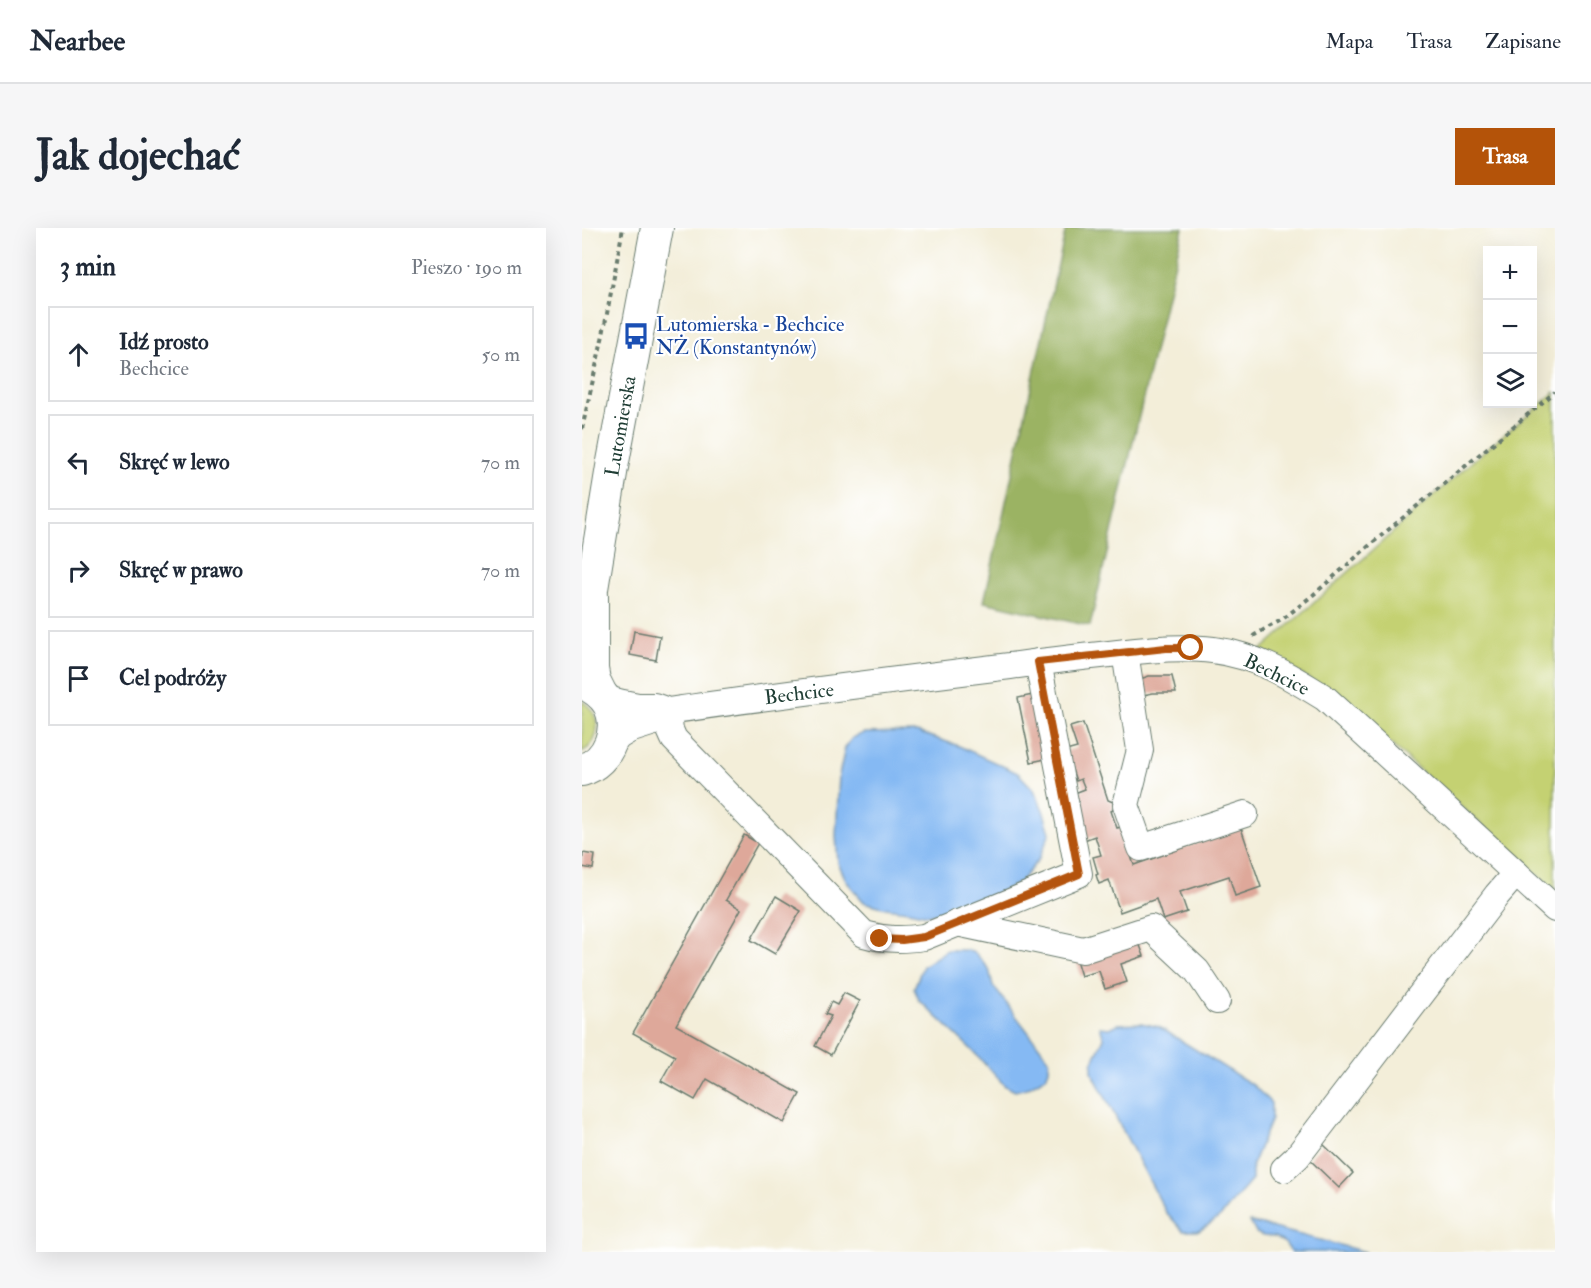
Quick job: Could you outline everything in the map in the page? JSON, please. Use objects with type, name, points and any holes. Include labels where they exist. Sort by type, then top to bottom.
[{"type":"main road","name":"Lutomierska","points":[[610,746],[614,735],[612,713],[608,703],[591,688],[594,680],[592,589],[614,456],[657,228]]},
{"type":"main road","name":"Lutomierska","points":[[582,618],[592,589]]},
{"type":"main road","points":[[584,771],[596,763],[610,746]]},
{"type":"street","name":"Bechcice","points":[[591,688],[611,700],[638,706],[654,706],[668,711],[1125,652],[1191,648],[1236,654],[1268,665],[1298,680],[1325,698],[1555,909]]},
{"type":"street","points":[[1125,652],[1140,750],[1126,805],[1141,848],[1245,814]]},
{"type":"street","points":[[668,711],[670,730],[674,739],[864,934],[880,939],[902,940],[924,937],[1079,874],[1038,662]]},
{"type":"street","name":"Bechcice","points":[[610,746],[619,736],[629,730],[657,721],[668,711]]},
{"type":"street","points":[[1284,1169],[1297,1157],[1489,905],[1516,873]]},
{"type":"street","points":[[957,923],[1083,950],[1151,928],[1197,971],[1217,1001]]},
{"type":"path","points":[[582,429],[623,228]]},
{"type":"path","points":[[1236,654],[1254,636],[1283,619],[1313,596],[1555,392]]},
{"type":"green space","points":[[1066,228],[1183,228],[1090,626],[984,602]]},
{"type":"green space","points":[[1555,392],[1555,890],[1332,692],[1260,651],[1485,450]]},
{"type":"green space","points":[[582,701],[593,712],[597,726],[594,741],[582,752]]},
{"type":"water","points":[[917,732],[959,746],[1018,773],[1034,790],[1050,833],[1039,859],[1019,883],[979,902],[928,915],[864,902],[847,882],[838,863],[836,836],[839,775],[845,748],[852,738],[864,733]]},
{"type":"water","points":[[947,950],[966,950],[975,953],[989,969],[993,986],[1049,1059],[1046,1077],[1027,1088],[1015,1091],[1005,1086],[970,1048],[919,1000],[914,988],[923,966]]},
{"type":"water","points":[[1141,1023],[1159,1027],[1253,1085],[1271,1103],[1271,1119],[1252,1165],[1252,1180],[1219,1218],[1199,1231],[1183,1231],[1166,1212],[1092,1072],[1092,1064],[1104,1038],[1100,1027],[1110,1028],[1118,1024]]},
{"type":"water","points":[[1250,1222],[1366,1252],[1291,1252],[1285,1243],[1274,1237],[1256,1233]]},
{"type":"building","points":[[634,631],[660,636],[656,660],[630,655]]},
{"type":"building","points":[[1149,676],[1172,676],[1176,693],[1143,695],[1140,679]]},
{"type":"building","points":[[1033,695],[1046,759],[1031,762],[1018,698]]},
{"type":"building","points":[[1083,723],[1108,800],[1113,802],[1114,807],[1111,811],[1117,828],[1121,827],[1134,865],[1241,828],[1261,887],[1235,896],[1229,876],[1180,892],[1187,912],[1163,920],[1156,899],[1120,912],[1109,880],[1099,884],[1093,857],[1101,855],[1095,836],[1084,840],[1072,794],[1085,789],[1081,779],[1076,781],[1066,751],[1077,748],[1070,727]]},
{"type":"building","points":[[744,835],[758,843],[726,900],[741,909],[676,1025],[800,1094],[784,1123],[707,1079],[695,1100],[661,1081],[675,1056],[633,1033]]},
{"type":"building","points":[[583,853],[595,855],[593,869],[582,867]]},
{"type":"building","points":[[776,896],[801,911],[775,954],[751,940]]},
{"type":"building","points":[[1138,940],[1144,956],[1121,964],[1127,982],[1105,989],[1099,971],[1081,976],[1076,960]]},
{"type":"building","points":[[844,993],[860,1001],[831,1055],[815,1046],[831,1016],[825,1014],[831,1002],[837,1005]]},
{"type":"building","points":[[1323,1144],[1353,1173],[1339,1188],[1309,1159]]},
{"type":"place","name":"Lutomierska - Bechcice NŻ (Konstantynów)","points":[[636,336]]},
{"type":"route","points":[[880,939],[902,940],[924,937],[1079,874],[1038,662],[1166,648],[1191,648]]}]
